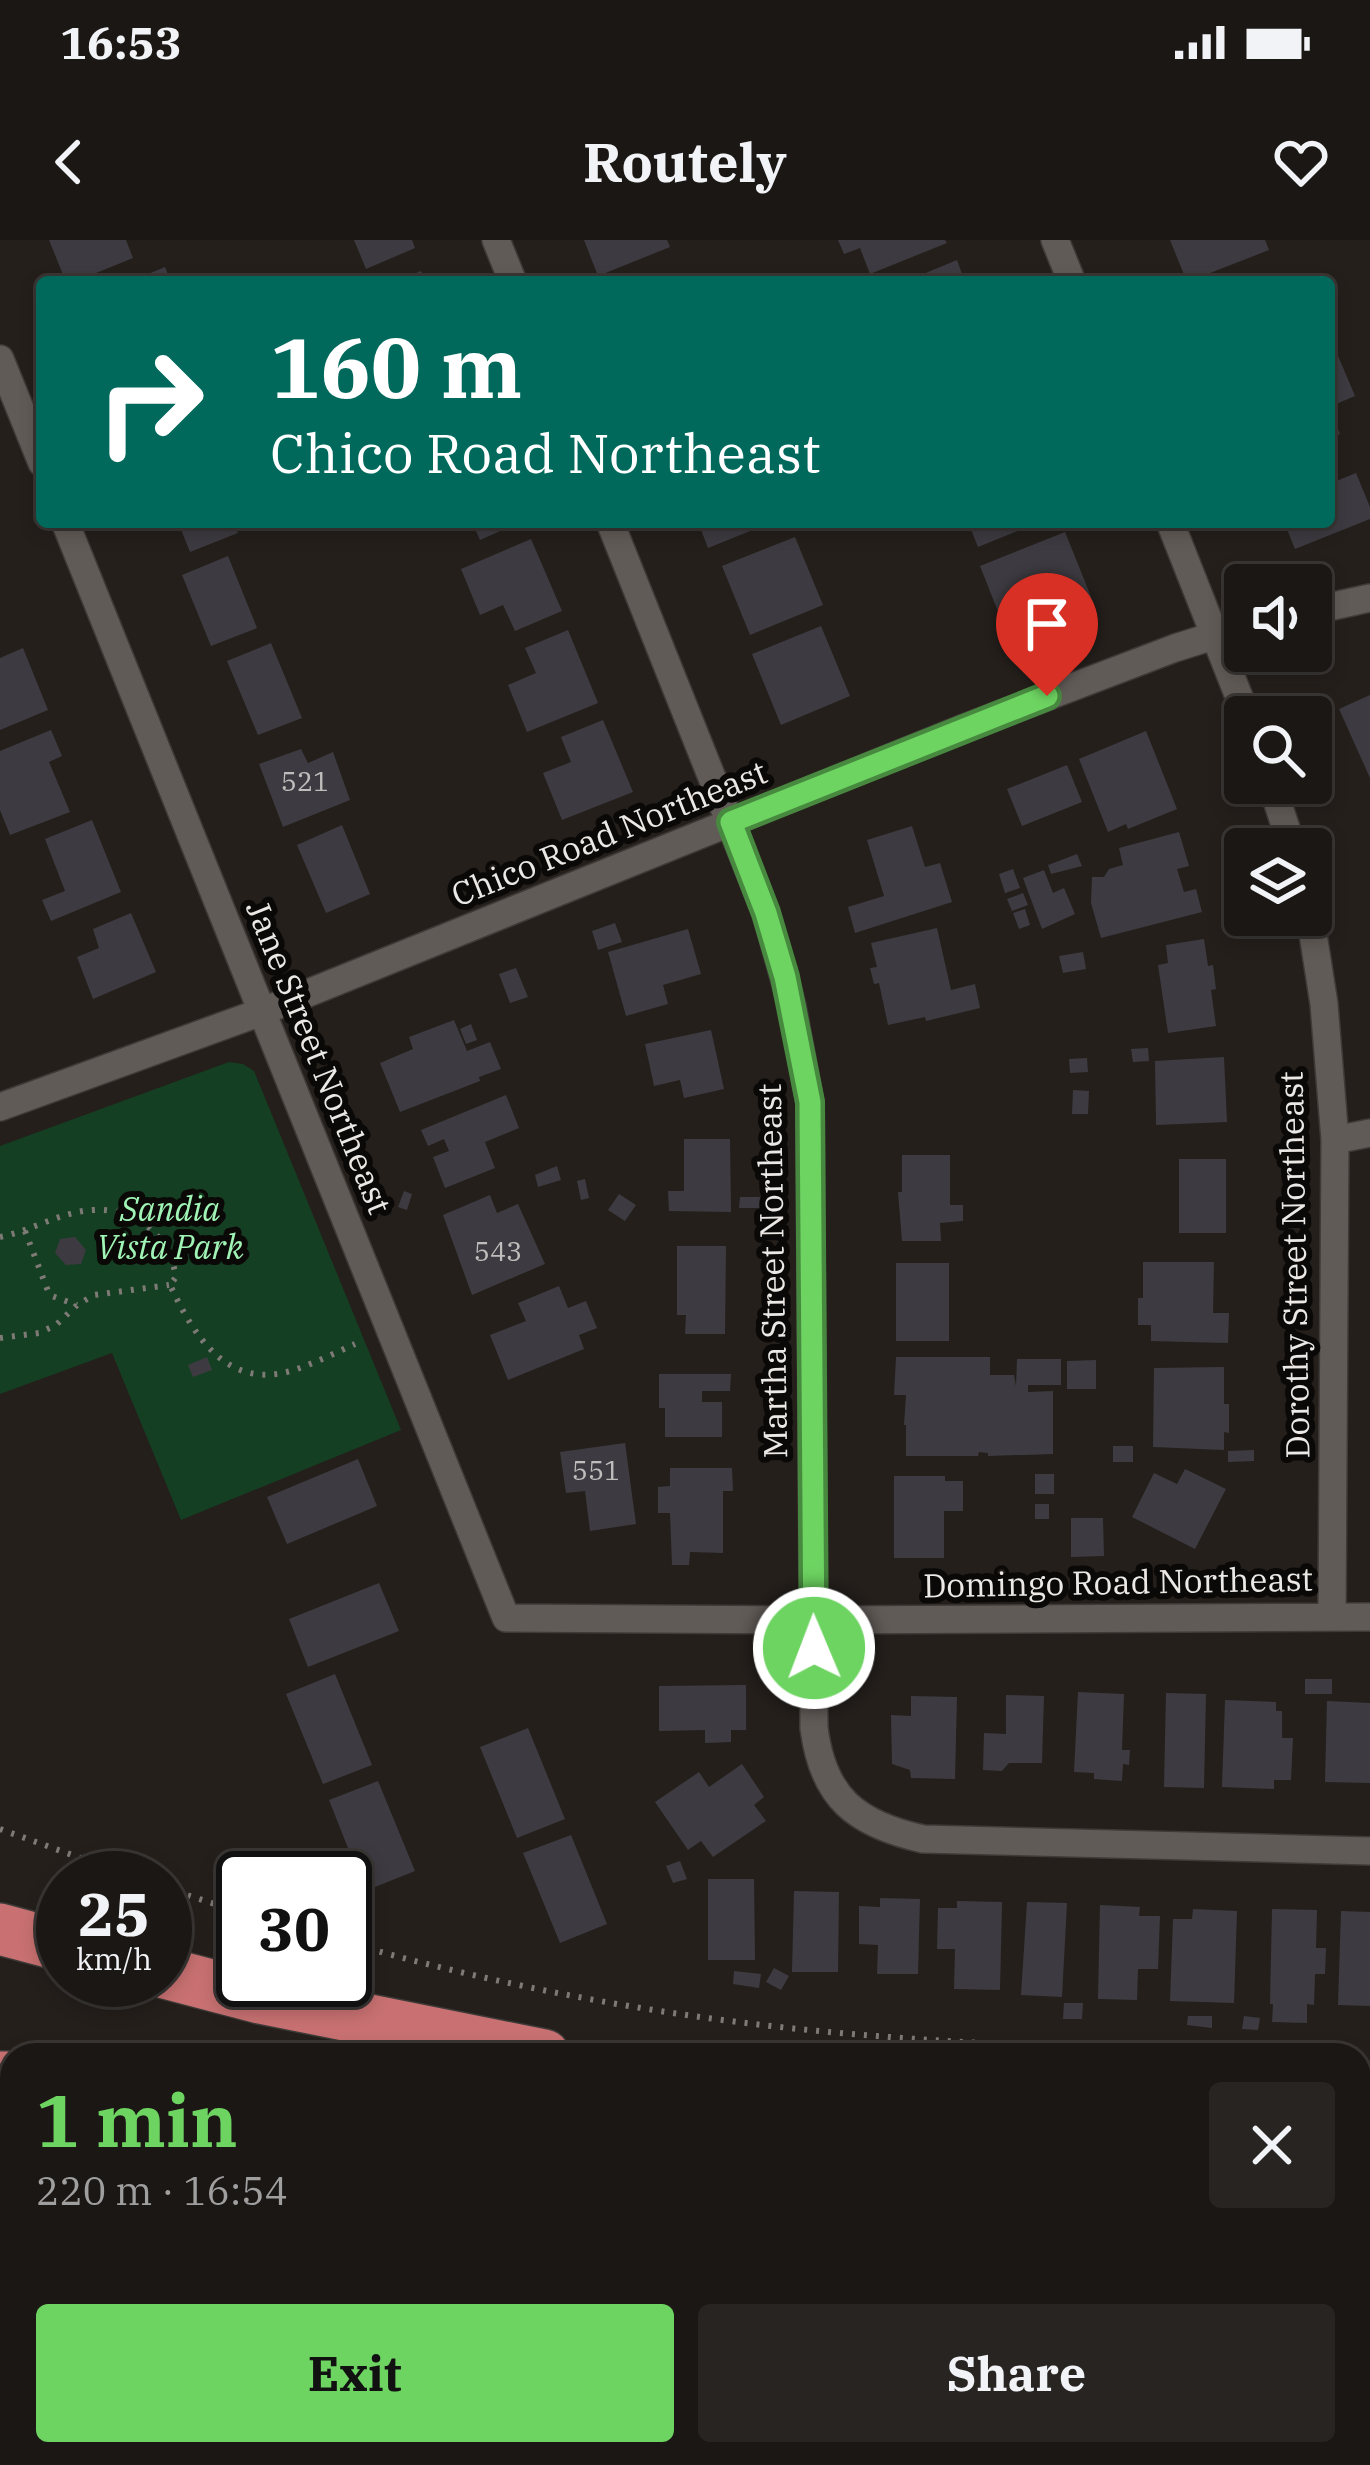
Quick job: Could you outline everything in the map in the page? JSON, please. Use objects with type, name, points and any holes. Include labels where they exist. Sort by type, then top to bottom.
[{"type":"highway","points":[[0,1929],[36,1939]]},
{"type":"highway","points":[[192,1980],[484,2043]]},
{"type":"street","points":[[496,240],[511,276]]},
{"type":"street","points":[[1055,240],[1070,276]]},
{"type":"street","points":[[0,359],[36,448]]},
{"type":"street","name":"Jane Street Northeast","points":[[67,528],[506,1618]]},
{"type":"street","name":"Martha Street Northeast","points":[[612,528],[766,913],[785,977],[810,1102],[814,1728],[832,1788],[874,1825],[923,1839],[1370,1851]]},
{"type":"street","points":[[1173,528],[1239,696]]},
{"type":"street","points":[[1332,606],[1370,598]]},
{"type":"street","name":"Chico Road Northeast","points":[[0,1107],[261,1012],[962,729],[1224,632]]},
{"type":"street","name":"Dorothy Street Northeast","points":[[1313,936],[1335,1140],[1332,1616]]},
{"type":"street","points":[[1335,1140],[1370,1133]]},
{"type":"street","name":"Domingo Road Northeast","points":[[506,1618],[1370,1616]]},
{"type":"path","points":[[0,1237],[93,1210],[128,1215],[152,1228],[173,1258],[176,1277],[170,1285],[94,1295],[38,1333],[0,1338]]},
{"type":"path","points":[[25,1232],[52,1296],[77,1305]]},
{"type":"path","points":[[170,1285],[212,1352],[235,1370],[290,1371],[355,1345]]},
{"type":"path","points":[[0,1829],[61,1851]]},
{"type":"path","points":[[372,1949],[476,1976],[697,2016],[825,2032],[989,2043]]},
{"type":"green space","name":"Sandia Vista Park","points":[[229,1062],[254,1071],[401,1430],[181,1520],[112,1353],[0,1394],[0,1146]]},
{"type":"building","points":[[49,240],[126,240],[133,258],[89,276],[64,276]]},
{"type":"building","points":[[354,240],[412,240],[415,248],[366,269]]},
{"type":"building","points":[[584,240],[667,240],[670,247],[598,276]]},
{"type":"building","points":[[838,240],[947,243],[870,274],[860,248],[844,254]]},
{"type":"building","points":[[1170,240],[1265,240],[1269,250],[1202,276],[1185,276]]},
{"type":"building","points":[[957,260],[963,276],[918,276]]},
{"type":"building","points":[[165,267],[169,276],[143,276]]},
{"type":"building","points":[[1335,351],[1336,351],[1355,396],[1335,404]]},
{"type":"building","points":[[1356,473],[1370,519],[1295,549],[1286,528],[1335,528],[1335,482]]},
{"type":"building","points":[[180,528],[236,528],[238,533],[190,552]]},
{"type":"building","points":[[475,528],[507,528],[480,540]]},
{"type":"building","points":[[700,528],[758,528],[708,548]]},
{"type":"building","points":[[970,528],[1025,528],[978,547]]},
{"type":"building","points":[[1065,532],[1094,604],[1023,632],[1014,608],[999,614],[980,566]]},
{"type":"building","points":[[795,537],[823,605],[750,635],[722,566]]},
{"type":"building","points":[[531,539],[562,611],[515,631],[503,605],[480,615],[461,569]]},
{"type":"building","points":[[228,556],[257,628],[211,646],[182,575]]},
{"type":"building","points":[[821,626],[850,696],[781,725],[752,654]]},
{"type":"building","points":[[568,630],[598,703],[527,732],[508,685],[536,673],[525,648]]},
{"type":"building","points":[[271,643],[302,718],[258,735],[227,661]]},
{"type":"building","points":[[23,648],[48,710],[0,730],[0,658]]},
{"type":"building","points":[[1370,695],[1370,778],[1339,709]]},
{"type":"building","points":[[603,720],[633,792],[562,820],[543,773],[571,762],[561,737]]},
{"type":"building","points":[[51,730],[62,756],[49,762],[70,812],[10,835],[0,810],[0,751]]},
{"type":"building","points":[[1146,731],[1177,809],[1108,832],[1079,759]]},
{"type":"building","points":[[301,749],[308,763],[333,752],[350,800],[283,827],[259,764]]},
{"type":"building","points":[[1067,765],[1082,802],[1022,826],[1007,789]]},
{"type":"building","points":[[92,820],[121,892],[51,921],[42,900],[65,891],[45,839]]},
{"type":"building","points":[[342,825],[370,894],[326,913],[297,845]]},
{"type":"building","points":[[912,826],[925,867],[940,863],[952,902],[855,933],[848,907],[884,896],[867,840]]},
{"type":"building","points":[[1179,832],[1189,866],[1177,869],[1184,892],[1196,889],[1202,912],[1101,938],[1091,903],[1092,877],[1104,877],[1109,869],[1123,865],[1119,848]]},
{"type":"building","points":[[1077,854],[1082,866],[1051,874],[1048,865]]},
{"type":"building","points":[[1013,869],[1020,888],[1005,893],[999,874]]},
{"type":"building","points":[[1044,870],[1053,893],[1064,888],[1075,914],[1042,929],[1023,878]]},
{"type":"building","points":[[1023,893],[1028,905],[1012,911],[1007,899]]},
{"type":"building","points":[[1025,909],[1030,925],[1019,929],[1013,913]]},
{"type":"building","points":[[131,913],[156,972],[93,999],[77,957],[99,948],[93,929]]},
{"type":"building","points":[[615,923],[622,942],[598,950],[592,931]]},
{"type":"building","points":[[937,928],[951,990],[975,984],[980,1008],[888,1025],[879,983],[874,984],[870,968],[877,967],[871,943]]},
{"type":"building","points":[[688,929],[701,974],[663,985],[668,1004],[626,1016],[608,952]]},
{"type":"building","points":[[1204,939],[1208,966],[1213,965],[1216,1026],[1168,1033],[1158,965],[1168,963],[1166,945]]},
{"type":"building","points":[[1083,952],[1086,969],[1063,973],[1059,956]]},
{"type":"building","points":[[516,968],[528,997],[510,1003],[499,974]]},
{"type":"building","points":[[454,1020],[467,1051],[490,1042],[501,1069],[400,1112],[380,1063],[413,1049],[409,1037]]},
{"type":"building","points":[[471,1024],[477,1040],[466,1044],[460,1029]]},
{"type":"building","points":[[711,1030],[724,1089],[684,1098],[680,1080],[654,1086],[645,1044]]},
{"type":"building","points":[[1148,1048],[1149,1061],[1133,1062],[1131,1049]]},
{"type":"building","points":[[1224,1057],[1227,1122],[1156,1125],[1155,1061]]},
{"type":"building","points":[[1087,1058],[1088,1072],[1070,1073],[1069,1059]]},
{"type":"building","points":[[1073,1090],[1089,1091],[1088,1114],[1072,1114]]},
{"type":"building","points":[[506,1095],[519,1128],[485,1142],[495,1168],[445,1188],[433,1157],[449,1151],[444,1139],[428,1146],[421,1130]]},
{"type":"building","points":[[684,1139],[730,1139],[731,1212],[669,1211],[668,1191],[684,1191]]},
{"type":"building","points":[[902,1155],[950,1155],[950,1205],[963,1205],[963,1221],[940,1223],[941,1241],[902,1241],[898,1192],[902,1192]]},
{"type":"building","points":[[1179,1159],[1226,1159],[1226,1233],[1179,1233]]},
{"type":"building","points":[[557,1166],[561,1180],[538,1187],[535,1175]]},
{"type":"building","points":[[585,1179],[589,1198],[581,1200],[577,1181]]},
{"type":"building","points":[[404,1191],[412,1194],[407,1210],[398,1207]]},
{"type":"building","points":[[619,1194],[636,1205],[625,1221],[608,1210]]},
{"type":"building","points":[[490,1195],[497,1213],[518,1204],[545,1264],[472,1295],[443,1215]]},
{"type":"building","points":[[740,1197],[760,1197],[759,1208],[739,1208]]},
{"type":"building","points":[[75,1237],[86,1250],[81,1264],[66,1265],[55,1253],[60,1239]]},
{"type":"building","points":[[677,1246],[726,1246],[725,1334],[685,1334],[686,1315],[677,1315]]},
{"type":"building","points":[[1143,1262],[1214,1262],[1213,1313],[1229,1313],[1228,1343],[1151,1341],[1151,1325],[1138,1325]]},
{"type":"building","points":[[896,1263],[949,1263],[949,1341],[896,1341]]},
{"type":"building","points":[[559,1286],[568,1308],[586,1301],[597,1328],[579,1335],[584,1349],[508,1380],[490,1335],[526,1321],[518,1303]]},
{"type":"building","points":[[207,1357],[212,1370],[193,1377],[188,1365]]},
{"type":"building","points":[[896,1357],[990,1357],[990,1375],[1014,1375],[1016,1386],[1017,1359],[1061,1359],[1061,1385],[1028,1385],[1028,1392],[1053,1391],[1053,1454],[906,1456],[906,1395],[894,1395]]},
{"type":"building","points":[[1096,1360],[1096,1389],[1067,1389],[1067,1361]]},
{"type":"building","points":[[1224,1367],[1229,1433],[1224,1432],[1224,1450],[1153,1447],[1154,1368]]},
{"type":"building","points":[[659,1374],[731,1374],[730,1391],[702,1391],[702,1402],[722,1402],[722,1437],[665,1437]]},
{"type":"building","points":[[625,1443],[636,1524],[590,1531],[585,1491],[566,1493],[560,1452]]},
{"type":"building","points":[[1113,1446],[1133,1446],[1133,1462],[1113,1462]]},
{"type":"building","points":[[1254,1450],[1254,1461],[1228,1462],[1228,1451]]},
{"type":"building","points":[[358,1459],[377,1506],[287,1544],[267,1497]]},
{"type":"building","points":[[670,1468],[732,1468],[733,1491],[723,1491],[723,1553],[690,1552],[689,1565],[672,1565],[670,1513],[658,1513],[658,1487],[670,1486]]},
{"type":"building","points":[[1185,1469],[1226,1489],[1195,1549],[1132,1517],[1154,1473],[1177,1484]]},
{"type":"building","points":[[1035,1474],[1054,1474],[1054,1494],[1035,1494]]},
{"type":"building","points":[[894,1476],[945,1476],[945,1481],[963,1481],[963,1511],[944,1511],[944,1558],[894,1558]]},
{"type":"building","points":[[1035,1504],[1049,1504],[1049,1519],[1035,1519]]},
{"type":"building","points":[[1071,1518],[1103,1518],[1104,1556],[1071,1557]]},
{"type":"building","points":[[379,1583],[399,1631],[308,1667],[289,1619]]},
{"type":"building","points":[[335,1674],[372,1765],[323,1784],[286,1694]]},
{"type":"building","points":[[1305,1679],[1332,1679],[1332,1694],[1305,1694]]},
{"type":"building","points":[[746,1685],[746,1730],[731,1730],[731,1742],[705,1743],[705,1730],[659,1731],[659,1686]]},
{"type":"building","points":[[1078,1692],[1124,1694],[1122,1750],[1130,1750],[1122,1781],[1074,1772]]},
{"type":"building","points":[[1166,1693],[1206,1694],[1204,1788],[1164,1787]]},
{"type":"building","points":[[1006,1695],[1044,1696],[1042,1763],[1009,1763],[1002,1771],[983,1770],[984,1733],[1006,1734]]},
{"type":"building","points":[[911,1696],[957,1697],[955,1779],[911,1778],[910,1770],[892,1764],[891,1715],[911,1716]]},
{"type":"building","points":[[1225,1700],[1276,1702],[1276,1711],[1282,1711],[1282,1738],[1293,1738],[1291,1780],[1274,1780],[1274,1789],[1222,1787]]},
{"type":"building","points":[[1327,1701],[1370,1703],[1370,1783],[1325,1782]]},
{"type":"building","points":[[528,1728],[565,1819],[517,1838],[480,1747]]},
{"type":"building","points":[[742,1764],[764,1797],[754,1805],[766,1821],[713,1857],[701,1841],[688,1850],[655,1802],[699,1772],[709,1787]]},
{"type":"building","points":[[378,1781],[415,1871],[372,1888],[372,1851],[349,1851],[329,1800]]},
{"type":"building","points":[[571,1835],[607,1924],[560,1943],[523,1853]]},
{"type":"building","points":[[680,1861],[687,1879],[673,1883],[666,1866]]},
{"type":"building","points":[[708,1879],[754,1879],[755,1960],[708,1960]]},
{"type":"building","points":[[794,1891],[839,1892],[838,1972],[792,1972]]},
{"type":"building","points":[[880,1898],[920,1899],[918,1974],[877,1974],[878,1945],[859,1944],[859,1906],[880,1907]]},
{"type":"building","points":[[957,1901],[1002,1902],[1000,1990],[954,1989],[955,1949],[937,1949],[938,1908],[957,1908]]},
{"type":"building","points":[[1027,1902],[1067,1903],[1062,1997],[1021,1995]]},
{"type":"building","points":[[1100,1905],[1140,1907],[1139,1916],[1160,1916],[1158,1969],[1138,1969],[1137,2000],[1098,1999]]},
{"type":"building","points":[[1193,1909],[1237,1911],[1234,2003],[1170,2001],[1173,1919],[1192,1919]]},
{"type":"building","points":[[1272,1909],[1317,1910],[1316,1948],[1326,1948],[1325,1974],[1315,1974],[1314,2005],[1307,2004],[1307,2023],[1272,2022]]},
{"type":"building","points":[[1341,1911],[1370,1912],[1370,2006],[1338,2005]]},
{"type":"building","points":[[774,1968],[789,1976],[781,1990],[766,1982]]},
{"type":"building","points":[[734,1971],[761,1974],[759,1988],[733,1984]]},
{"type":"building","points":[[1064,2003],[1083,2003],[1082,2019],[1063,2019]]},
{"type":"building","points":[[1188,2016],[1212,2016],[1212,2028],[1187,2025]]},
{"type":"building","points":[[1244,2016],[1260,2018],[1258,2030],[1242,2029]]},
{"type":"route","points":[[814,1648],[810,1102],[785,977],[731,822],[1047,696]]}]
